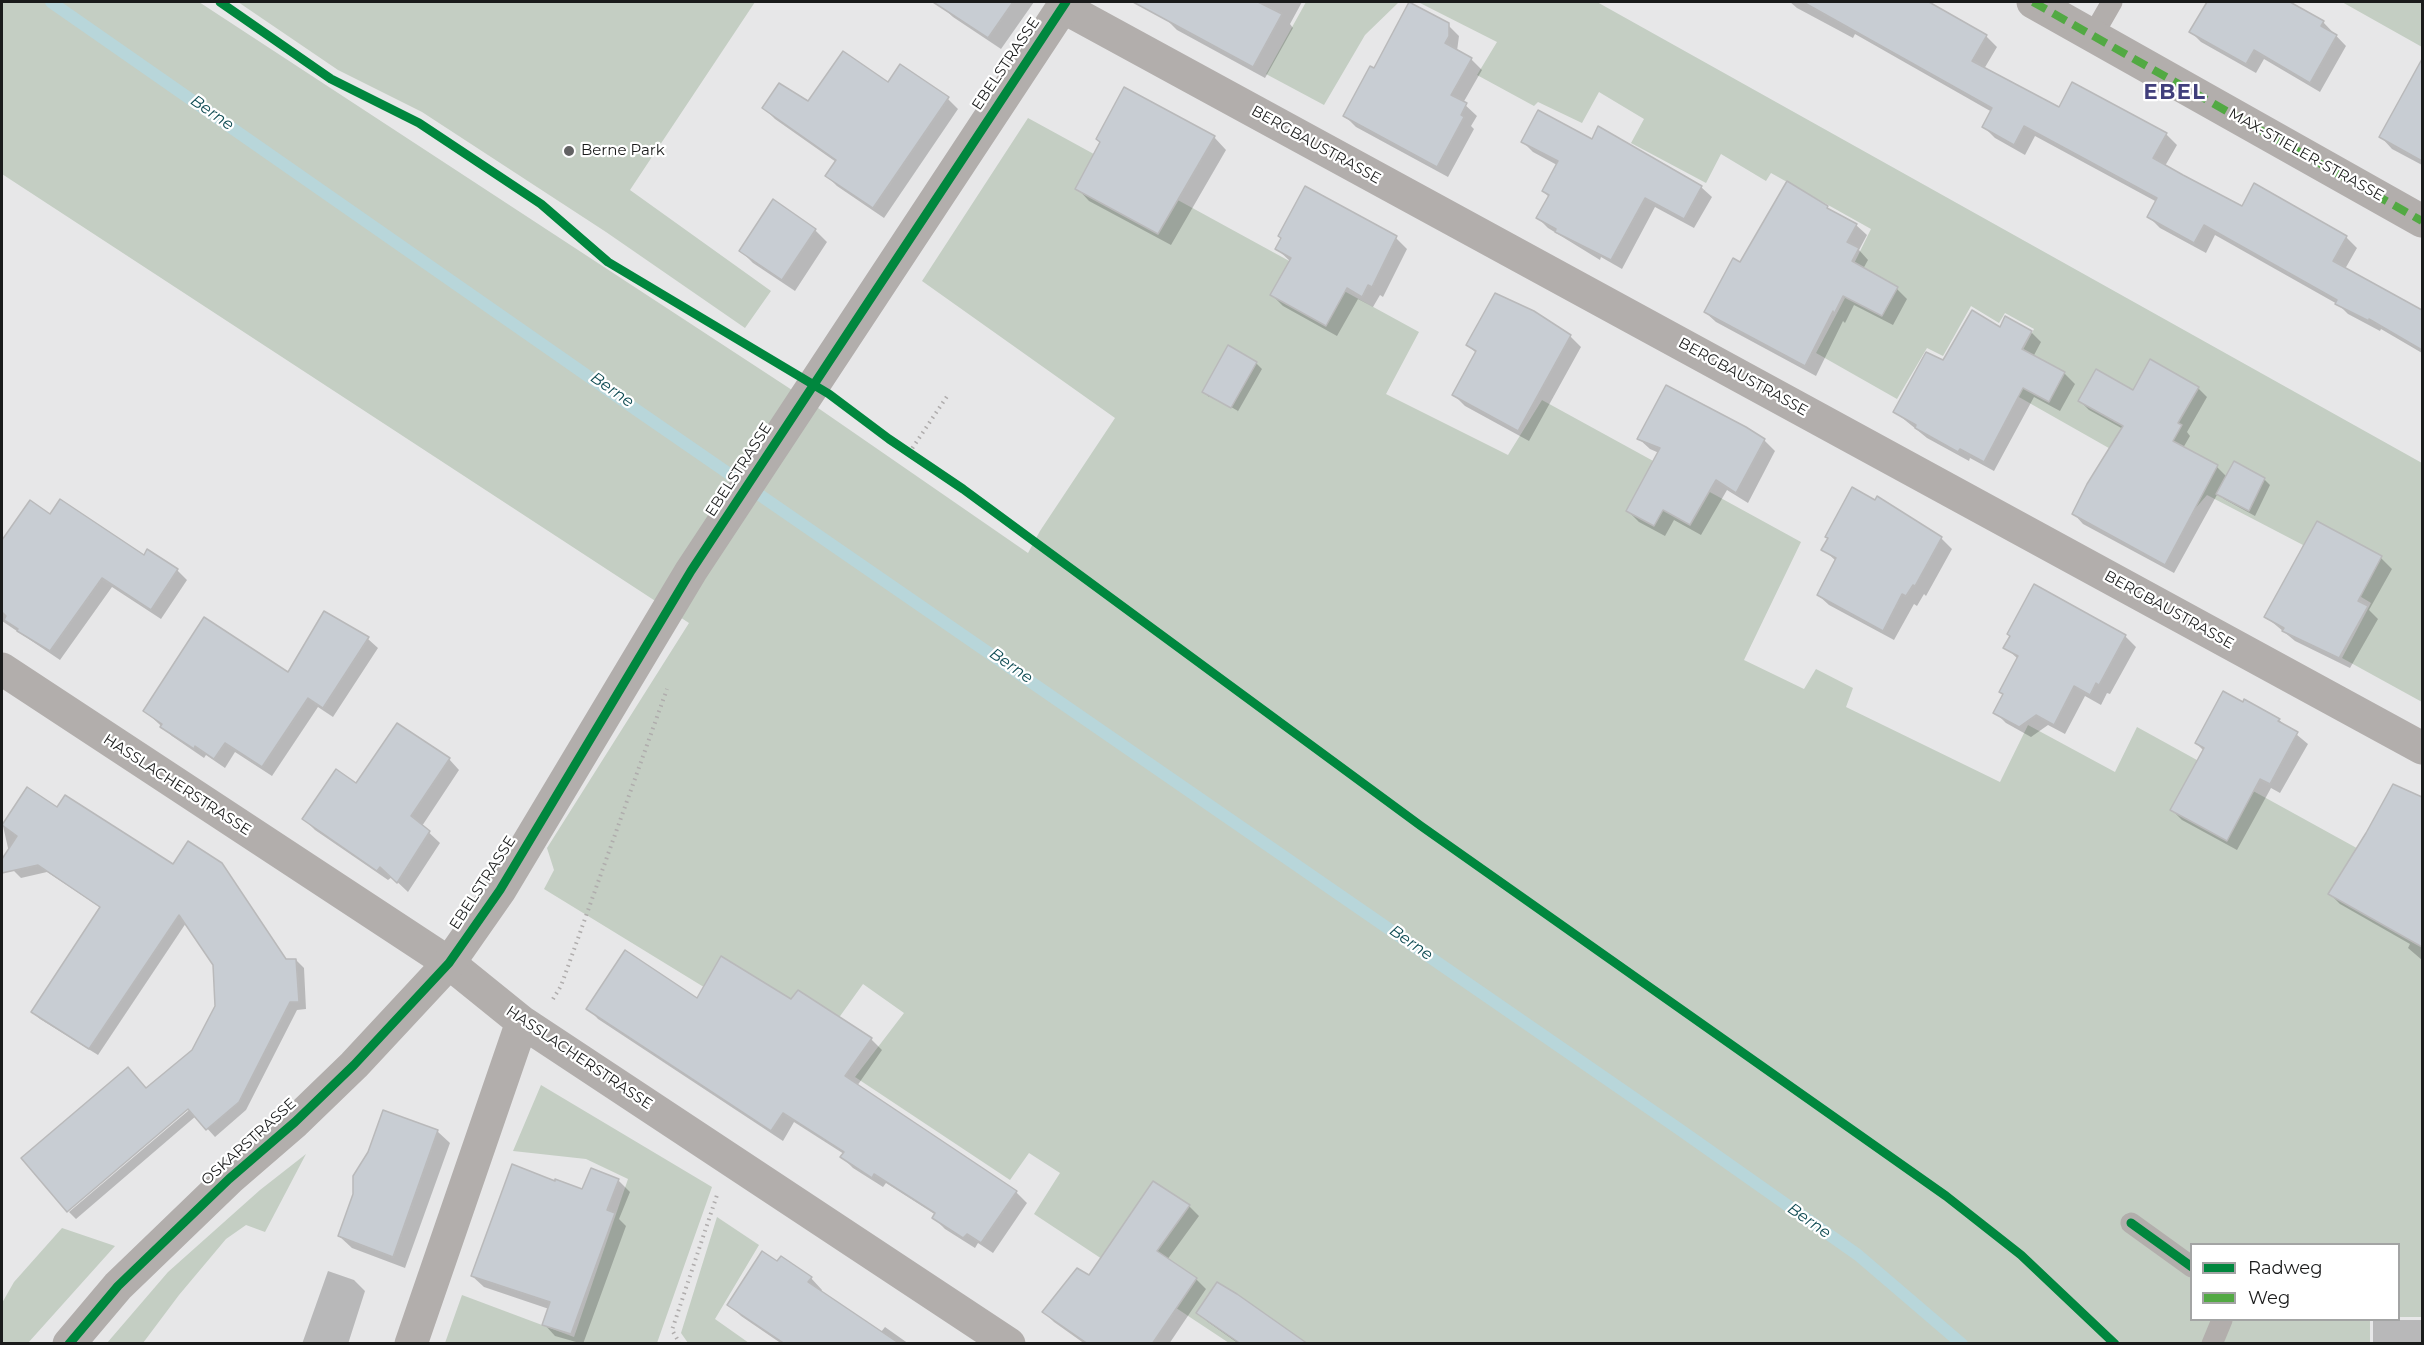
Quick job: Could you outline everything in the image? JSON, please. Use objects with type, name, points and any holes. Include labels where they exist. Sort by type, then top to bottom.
[{"type":"street","name":"MAX-STIELER-STRASSE","points":[[2033,2],[2422,220]]},
{"type":"street","name":"EBELSTRASSE","points":[[448,963],[500,890],[691,571],[1065,4]]},
{"type":"street","name":"BERGBAUSTRASSE","points":[[1065,4],[2422,748]]},
{"type":"street","name":"HASSLACHERSTRASSE","points":[[2,669],[448,963],[528,1026],[1009,1344]]},
{"type":"street","name":"OSKARSTRASSE","points":[[69,1344],[118,1286],[229,1179],[295,1122],[354,1065],[448,963]]},
{"type":"street","points":[[411,1344],[528,1026]]},
{"type":"lane","points":[[2093,35],[2112,2]]},
{"type":"lane","points":[[2131,1223],[2190,1266]]},
{"type":"lane","points":[[2212,1344],[2222,1321]]},
{"type":"path","points":[[909,453],[948,395]]},
{"type":"path","points":[[528,1026],[561,986],[668,688]]},
{"type":"path","points":[[680,1344],[672,1330],[729,1157]]},
{"type":"shaded area","points":[[2,2],[199,2],[792,390],[1028,553],[1040,531],[1115,418],[922,281],[1028,118],[1419,332],[1386,394],[1508,455],[1542,400],[1801,542],[1744,660],[1804,689],[1816,669],[1853,688],[1846,707],[2000,782],[2028,725],[2115,772],[2137,727],[2422,884],[2422,1317],[2400,1317],[2400,1243],[2190,1243],[2190,1321],[2370,1321],[2370,1343],[1229,1343],[1034,1214],[1060,1173],[1029,1153],[1010,1180],[855,1077],[904,1013],[863,984],[813,1054],[544,889],[554,870],[547,848],[689,623],[2,174]]},
{"type":"shaded area","name":"Berne Park","points":[[238,2],[755,2],[630,190],[771,291],[745,328],[606,232],[422,112],[338,70]]},
{"type":"shaded area","points":[[1306,2],[1399,2],[1365,35],[1324,105],[1266,74]]},
{"type":"shaded area","points":[[1418,2],[1597,2],[2422,463],[2422,702],[2342,658],[2371,603],[2297,558],[2303,545],[2207,495],[2194,510],[2138,481],[2144,468],[2003,388],[2034,329],[2005,313],[1999,323],[1971,306],[1943,356],[1927,348],[1897,399],[1816,353],[1845,298],[1839,294],[1871,229],[1771,173],[1766,181],[1721,154],[1706,183],[1631,143],[1644,119],[1599,92],[1582,123],[1538,102],[1534,106],[1477,75],[1497,42]]},
{"type":"shaded area","points":[[2342,2],[2422,2],[2422,47]]},
{"type":"shaded area","points":[[541,1085],[712,1187],[657,1343],[445,1343],[462,1295],[574,1337],[628,1179],[586,1159],[513,1151]]},
{"type":"shaded area","points":[[306,1154],[265,1232],[246,1225],[226,1239],[179,1295],[143,1343],[107,1343],[168,1272],[260,1190]]},
{"type":"shaded area","points":[[717,1217],[759,1245],[715,1319],[749,1343],[688,1343],[681,1333]]},
{"type":"shaded area","points":[[62,1228],[115,1246],[28,1343],[2,1343],[2,1303],[14,1282]]},
{"type":"building","points":[[933,2],[1013,2],[988,38]]},
{"type":"building","points":[[1133,2],[1258,2],[1282,14],[1253,67]]},
{"type":"building","points":[[1409,2],[1449,23],[1449,36],[1445,43],[1472,58],[1451,95],[1467,103],[1461,115],[1464,117],[1437,167],[1343,116],[1370,66],[1374,68]]},
{"type":"building","points":[[1803,2],[1929,2],[1987,35],[1972,61],[2059,107],[2072,82],[2167,133],[2153,158],[2242,206],[2254,183],[2347,236],[2333,261],[2422,310],[2422,350],[2369,319],[2369,321],[2335,304],[2337,300],[2204,225],[2194,243],[2147,217],[2157,198],[2024,126],[2014,145],[1982,127],[1992,108]]},
{"type":"building","points":[[2207,2],[2290,2],[2324,21],[2321,26],[2337,35],[2310,83],[2254,50],[2246,64],[2189,32]]},
{"type":"building","points":[[843,51],[888,82],[900,64],[949,97],[873,208],[825,176],[836,160],[762,108],[779,83],[808,101]]},
{"type":"building","points":[[2422,59],[2422,161],[2379,137]]},
{"type":"building","points":[[1124,87],[1215,136],[1158,234],[1075,189],[1100,142],[1096,139]]},
{"type":"building","points":[[1538,110],[1592,139],[1598,126],[1702,186],[1684,219],[1645,198],[1611,260],[1555,232],[1556,229],[1536,218],[1549,195],[1542,191],[1558,161],[1521,142]]},
{"type":"building","points":[[1787,181],[1828,206],[1827,208],[1857,224],[1847,242],[1859,248],[1852,261],[1898,287],[1882,316],[1843,296],[1805,366],[1704,312],[1733,258],[1740,262]]},
{"type":"building","points":[[1305,186],[1397,236],[1372,287],[1368,285],[1362,297],[1347,288],[1326,326],[1270,295],[1291,258],[1275,249],[1281,238],[1278,236]]},
{"type":"building","points":[[773,199],[816,229],[782,280],[739,251]]},
{"type":"building","points":[[1495,293],[1534,311],[1571,335],[1518,431],[1452,395],[1476,351],[1466,345]]},
{"type":"building","points":[[1972,310],[2000,327],[2005,316],[2032,331],[2022,349],[2065,372],[2049,402],[2023,388],[1984,462],[1960,449],[1958,452],[1915,428],[1916,425],[1893,412],[1926,352],[1943,360]]},
{"type":"building","points":[[1228,345],[1257,362],[1231,408],[1202,392]]},
{"type":"building","points":[[2150,359],[2199,387],[2178,423],[2182,425],[2173,441],[2218,465],[2165,565],[2072,514],[2087,484],[2123,426],[2078,401],[2096,369],[2133,390]]},
{"type":"building","points":[[1666,385],[1765,439],[1736,493],[1716,480],[1690,525],[1663,510],[1654,526],[1626,511],[1660,448],[1637,439]]},
{"type":"building","points":[[2234,461],[2265,478],[2249,511],[2216,494]]},
{"type":"building","points":[[1852,487],[1875,500],[1877,496],[1942,537],[1915,586],[1913,585],[1906,596],[1902,594],[1883,631],[1817,595],[1836,558],[1821,550],[1828,538],[1825,537]]},
{"type":"building","points":[[60,499],[144,555],[147,549],[178,569],[151,610],[102,578],[50,651],[17,631],[18,629],[4,620],[6,616],[2,612],[2,540],[30,500],[50,514]]},
{"type":"building","points":[[2317,521],[2382,556],[2358,601],[2368,606],[2339,658],[2282,631],[2284,628],[2264,617]]},
{"type":"building","points":[[2034,584],[2126,635],[2099,685],[2096,683],[2090,695],[2074,686],[2054,725],[2036,715],[2019,727],[1993,713],[2003,694],[1999,692],[2018,656],[2003,648],[2010,636],[2007,634]]},
{"type":"building","points":[[324,611],[369,637],[323,708],[308,698],[262,767],[225,743],[214,759],[160,727],[162,724],[143,711],[204,617],[288,672]]},
{"type":"building","points":[[2223,691],[2243,702],[2244,699],[2298,732],[2270,784],[2260,779],[2227,841],[2170,810],[2204,748],[2195,743]]},
{"type":"building","points":[[397,723],[450,758],[411,816],[430,831],[397,883],[380,867],[377,871],[302,819],[336,769],[356,783]]},
{"type":"building","points":[[2393,784],[2422,797],[2422,947],[2328,894]]},
{"type":"building","points":[[27,787],[57,807],[65,795],[173,864],[188,841],[222,863],[286,959],[296,959],[299,1002],[290,1002],[239,1102],[206,1130],[188,1109],[67,1212],[21,1158],[128,1067],[146,1088],[192,1050],[215,1006],[213,965],[179,915],[89,1049],[31,1012],[100,907],[38,865],[2,873],[2,859],[17,836],[2,825]]},
{"type":"building","points":[[625,950],[697,998],[721,956],[791,999],[798,990],[872,1038],[845,1076],[1017,1191],[981,1243],[967,1234],[963,1238],[932,1218],[935,1213],[874,1174],[872,1178],[840,1157],[844,1152],[783,1113],[771,1131],[586,1009]]},
{"type":"building","points":[[383,1110],[438,1130],[393,1257],[338,1236],[353,1194],[353,1176],[368,1152]]},
{"type":"building","points":[[512,1164],[582,1189],[591,1168],[619,1179],[607,1210],[615,1213],[571,1334],[542,1325],[550,1302],[471,1276]]},
{"type":"building","points":[[1153,1181],[1190,1205],[1157,1251],[1197,1278],[1152,1344],[1088,1344],[1042,1312],[1077,1268],[1089,1275]]},
{"type":"building","points":[[762,1251],[777,1261],[781,1256],[812,1277],[808,1282],[900,1344],[785,1344],[727,1305]]},
{"type":"building","points":[[1217,1282],[1308,1344],[1241,1344],[1196,1313]]},
{"type":"waterway","name":"Berne","points":[[51,2],[638,411],[1679,1129],[1858,1255],[1962,1344]]},
{"type":"marked path","points":[[2033,2],[2422,221]]},
{"type":"cycle path","points":[[220,2],[331,79],[419,123],[541,204],[608,262],[829,394],[889,439],[963,489],[1421,826],[1946,1196],[2021,1255],[2115,1344]]},
{"type":"cycle path","points":[[69,1344],[118,1286],[229,1179],[295,1122],[354,1065],[449,963],[500,890],[691,571],[1066,2]]},
{"type":"cycle path","points":[[2131,1223],[2190,1266]]},
{"type":"place","name":"Berne Park","points":[[569,151]]},
{"type":"district","name":"EBEL","points":[[2175,93]]}]
